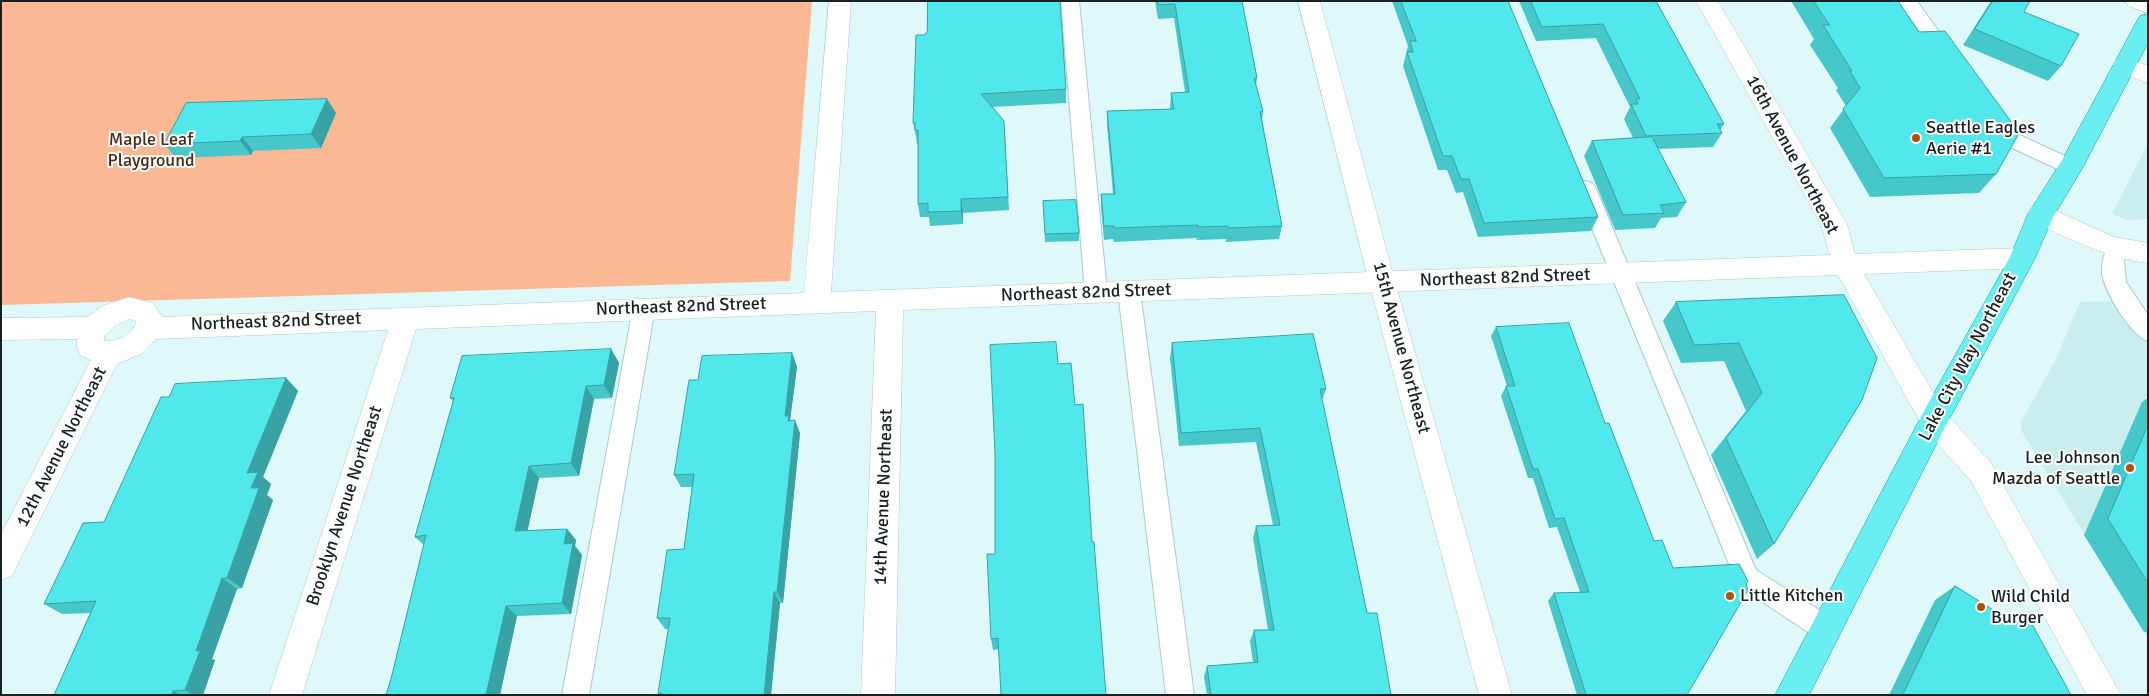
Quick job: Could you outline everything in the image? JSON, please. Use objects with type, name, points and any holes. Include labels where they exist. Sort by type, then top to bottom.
[{"type":"main road","name":"Lake City Way Northeast","points":[[1791,695],[1934,420],[2022,258],[2041,214],[2071,167],[2148,21]]},
{"type":"street","points":[[817,302],[840,1]]},
{"type":"street","name":"15th Avenue Northeast","points":[[1310,1],[1382,282],[1496,695]]},
{"type":"street","name":"16th Avenue Northeast","points":[[1707,1],[1834,224],[1846,264],[1934,420],[1981,472],[2105,695]]},
{"type":"street","points":[[2136,1],[2148,6]]},
{"type":"street","points":[[2124,65],[2148,75]]},
{"type":"street","points":[[2041,214],[2117,248],[2148,253]]},
{"type":"street","name":"Northeast 82nd Street","points":[[149,328],[2022,258]]},
{"type":"street","name":"14th Avenue Northeast","points":[[878,695],[890,300]]},
{"type":"street","points":[[129,308],[146,311],[150,316],[149,328],[134,345],[108,354],[97,352],[92,348],[90,336],[93,328],[108,315],[129,308]]},
{"type":"street","name":"Brooklyn Avenue Northeast","points":[[285,695],[406,317]]},
{"type":"street","points":[[1,329],[93,328]]},
{"type":"street","name":"12th Avenue Northeast","points":[[1,566],[108,354]]},
{"type":"lane","points":[[1070,1],[1096,292]]},
{"type":"lane","points":[[1907,1],[1958,73]]},
{"type":"lane","points":[[1981,104],[2004,136],[2071,167]]},
{"type":"lane","points":[[1579,172],[1748,578],[1826,629]]},
{"type":"lane","points":[[2117,248],[2111,264],[2114,282],[2148,332]]},
{"type":"lane","points":[[1129,291],[1180,695]]},
{"type":"lane","points":[[575,695],[644,308]]},
{"type":"shaded area","points":[[2148,143],[2148,219],[2126,220],[2112,214]]},
{"type":"shaded area","points":[[2121,301],[2148,338],[2148,639],[2021,430],[2021,422],[2055,361],[2079,304],[2082,302]]},
{"type":"green space","name":"Maple Leaf Playground","points":[[1,1],[812,1],[790,281],[1,305]]},
{"type":"building","points":[[928,1],[1060,1],[1066,89],[981,94],[1004,121],[1008,197],[961,199],[961,211],[928,212],[928,203],[918,204],[918,130],[915,130],[915,123],[913,123],[916,35],[924,35],[927,32]]},
{"type":"building","points":[[1158,1],[1242,1],[1257,78],[1254,78],[1263,111],[1260,112],[1282,226],[1228,228],[1228,226],[1198,227],[1198,225],[1114,228],[1114,226],[1104,226],[1101,194],[1115,194],[1107,111],[1174,109],[1171,93],[1189,92],[1175,4],[1159,5]]},
{"type":"building","points":[[1401,1],[1508,1],[1598,217],[1484,223],[1469,179],[1461,179],[1452,156],[1443,156],[1407,52],[1413,52],[1410,41],[1416,41]]},
{"type":"building","points":[[1531,1],[1656,1],[1724,124],[1717,124],[1722,133],[1646,136],[1631,104],[1638,104],[1636,99],[1640,99],[1603,24],[1542,27]]},
{"type":"building","points":[[1814,1],[1898,1],[1919,32],[1945,31],[2012,123],[2021,130],[1996,174],[1884,178],[1843,109],[1860,88],[1850,71],[1852,71],[1823,25],[1829,25]]},
{"type":"building","points":[[1993,1],[2030,1],[2024,12],[2079,34],[2061,66],[1975,29]]},
{"type":"building","points":[[327,99],[311,134],[242,137],[240,141],[164,144],[186,103]]},
{"type":"building","points":[[1652,137],[1686,202],[1660,205],[1664,213],[1623,215],[1592,141]]},
{"type":"building","points":[[1076,200],[1079,233],[1045,234],[1043,201]]},
{"type":"building","points":[[1844,295],[1877,358],[1862,400],[1774,544],[1726,438],[1762,393],[1739,343],[1694,345],[1676,302]]},
{"type":"building","points":[[1569,323],[1605,423],[1609,423],[1654,541],[1662,540],[1673,568],[1739,564],[1748,581],[1746,584],[1748,590],[1687,695],[1586,695],[1554,593],[1589,592],[1564,518],[1555,519],[1538,469],[1533,469],[1506,386],[1515,386],[1496,327]]},
{"type":"building","points":[[1313,334],[1326,389],[1320,389],[1367,613],[1377,613],[1391,695],[1211,695],[1207,666],[1258,662],[1254,630],[1274,630],[1256,526],[1280,525],[1260,428],[1181,433],[1172,343]]},
{"type":"building","points":[[1056,342],[1058,364],[1071,363],[1075,405],[1083,404],[1092,542],[1094,542],[1106,695],[1001,695],[998,638],[991,639],[987,554],[995,554],[995,454],[990,345]]},
{"type":"building","points":[[611,349],[604,385],[586,386],[571,463],[529,466],[515,531],[567,529],[564,544],[573,543],[562,603],[506,606],[486,695],[386,695],[426,535],[415,537],[454,398],[450,398],[462,356]]},
{"type":"building","points":[[792,353],[785,416],[789,416],[788,421],[795,420],[777,592],[774,592],[764,695],[662,695],[662,693],[658,693],[670,618],[657,618],[667,550],[684,549],[694,474],[674,475],[689,380],[698,380],[702,356]]},
{"type":"building","points":[[286,378],[247,473],[258,472],[251,488],[259,488],[227,578],[222,578],[196,651],[200,651],[185,690],[173,691],[172,695],[54,695],[96,601],[44,604],[83,523],[104,522],[161,397],[169,397],[175,384]]},
{"type":"building","points":[[2148,425],[2148,583],[2108,519]]},
{"type":"building","points":[[1955,586],[2006,618],[2028,617],[2071,695],[1903,695]]},
{"type":"place","name":"Seattle Eagles Aerie #1","points":[[1916,138]]},
{"type":"place","name":"Lee Johnson Mazda of Seattle","points":[[2130,468]]},
{"type":"place","name":"Little Kitchen","points":[[1730,596]]},
{"type":"place","name":"Wild Child Burger","points":[[1981,607]]}]
